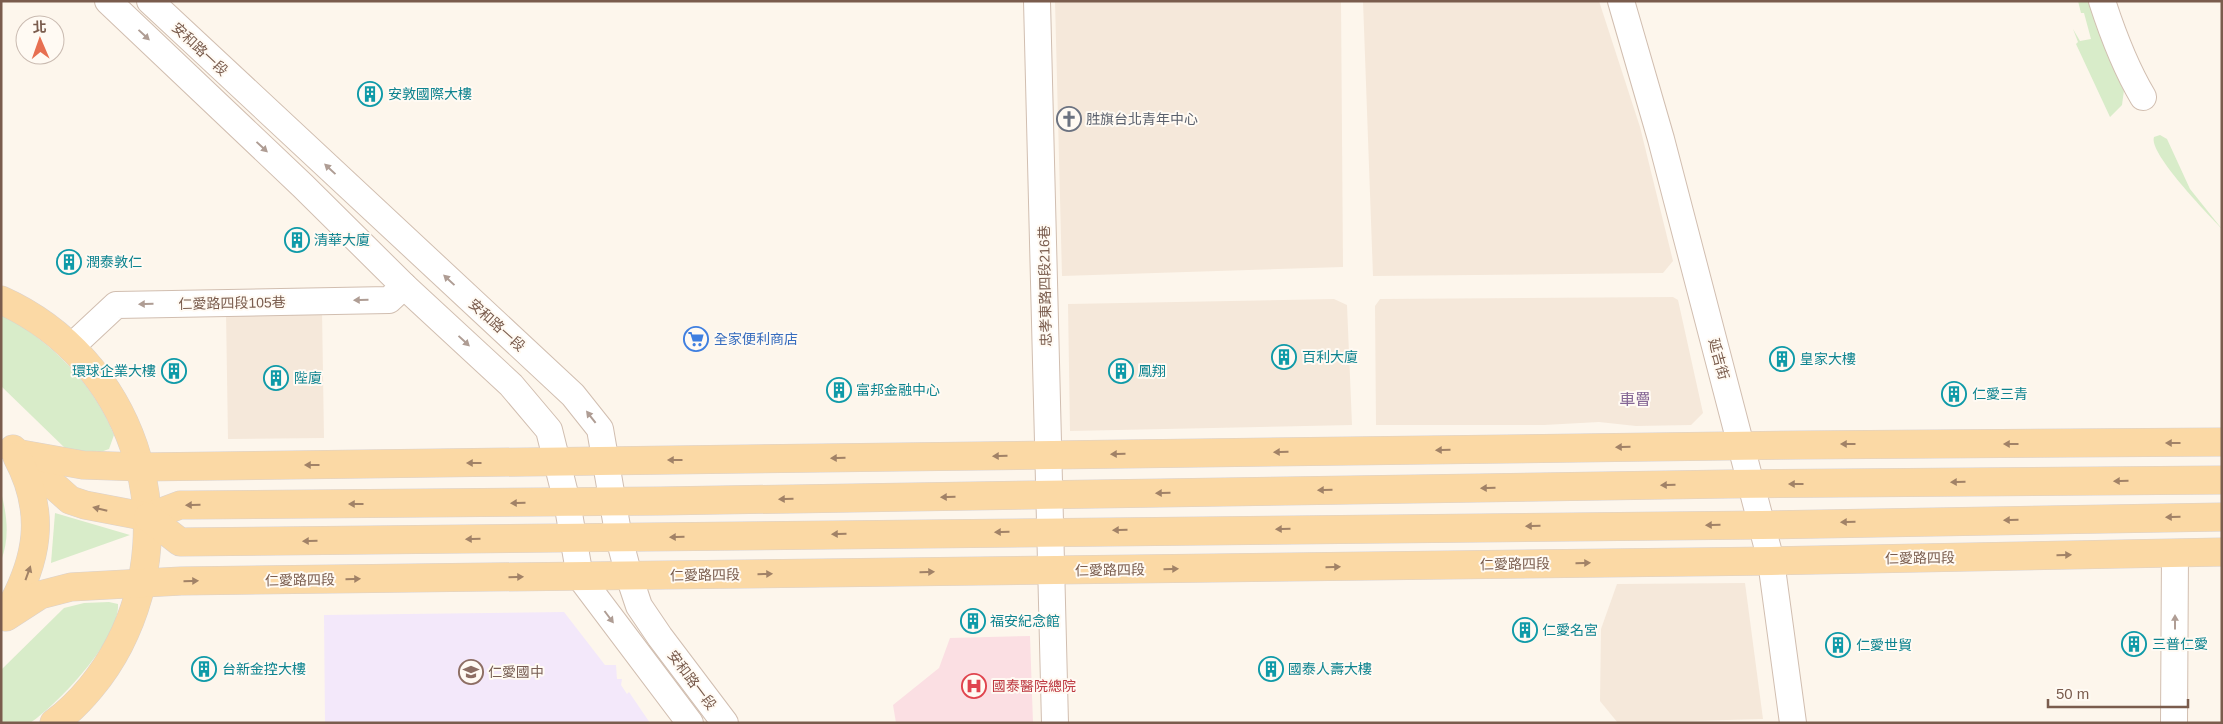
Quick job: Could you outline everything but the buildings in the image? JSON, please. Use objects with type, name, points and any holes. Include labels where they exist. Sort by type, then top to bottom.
[{"type":"main road","points":[[1,300],[45,325],[71,347],[95,373],[114,402],[130,434],[141,467],[148,517],[147,551],[142,583],[135,608],[113,656],[82,698],[54,723]]},
{"type":"main road","points":[[11,446],[83,465],[141,467],[1742,446],[2222,442]]},
{"type":"main road","points":[[11,446],[70,500],[120,513],[148,517],[180,505],[567,502],[1751,484],[2222,480]]},
{"type":"main road","points":[[4,619],[28,575],[35,543],[36,518],[32,494],[24,471],[11,446]]},
{"type":"main road","points":[[148,517],[180,542],[619,538],[1050,531],[1761,525],[2222,516]]},
{"type":"main road","name":"仁愛路四段","points":[[4,619],[40,595],[71,587],[142,583],[1771,561],[2222,552]]},
{"type":"street","name":"安和路一段","points":[[108,1],[303,186],[404,286],[512,385],[549,430],[567,502],[580,577],[690,723]]},
{"type":"street","name":"安和路一段","points":[[150,1],[574,395],[600,429],[619,538],[628,576],[639,606],[725,723]]},
{"type":"street","name":"忠孝東路四段216巷","points":[[1037,1],[1055,723]]},
{"type":"street","name":"延吉街","points":[[1620,1],[1661,139],[1771,561],[1793,723]]},
{"type":"street","points":[[2102,1],[2114,38],[2130,76],[2143,97]]},
{"type":"street","name":"仁愛路四段105巷","points":[[71,347],[116,305],[389,300],[404,286]]},
{"type":"street","points":[[2174,723],[2175,553]]},
{"type":"shaded area","points":[[1055,1],[1341,1],[1343,267],[1062,276]]},
{"type":"shaded area","points":[[1363,1],[1599,1],[1640,127],[1673,261],[1663,273],[1373,276]]},
{"type":"shaded area","points":[[1673,297],[1678,300],[1703,413],[1691,425],[1636,426],[1599,422],[1544,425],[1376,425],[1375,306],[1380,299]]},
{"type":"shaded area","points":[[1334,299],[1347,305],[1352,425],[1070,431],[1068,304]]},
{"type":"shaded area","name":"陛廈","points":[[322,311],[324,438],[228,439],[226,312]]},
{"type":"shaded area","points":[[1745,583],[1763,719],[1618,723],[1600,701],[1601,629],[1617,584]]},
{"type":"shaded area","name":"仁愛國中","points":[[564,612],[605,665],[616,665],[617,679],[622,679],[621,685],[627,694],[629,692],[650,723],[325,723],[324,615]]},
{"type":"shaded area","name":"國泰醫院總院","points":[[1030,636],[1033,723],[896,723],[893,705],[939,668],[950,638]]},
{"type":"green space","points":[[2078,1],[2090,1],[2124,90],[2122,105],[2110,117],[2076,44],[2078,42],[2073,29],[2080,41],[2091,39],[2084,13],[2081,13]]},
{"type":"green space","points":[[2160,135],[2167,139],[2190,189],[2222,229],[2181,184],[2160,156],[2154,137]]},
{"type":"green space","points":[[1,313],[19,324],[52,350],[81,380],[105,415],[114,435],[109,449],[95,454],[66,449],[1,386]]},
{"type":"green space","points":[[1,492],[5,509],[7,535],[1,561]]},
{"type":"green space","points":[[55,513],[130,535],[51,563]]},
{"type":"green space","points":[[109,602],[118,604],[116,618],[109,635],[85,670],[71,686],[30,723],[1,723],[1,670],[64,608],[84,603]]},
{"type":"place","name":"安敦國際大樓","points":[[370,94]]},
{"type":"place","name":"胜旗台北青年中心","points":[[1069,119]]},
{"type":"place","name":"清華大廈","points":[[297,240]]},
{"type":"place","name":"潤泰敦仁","points":[[69,262]]},
{"type":"place","name":"全家便利商店","points":[[696,339]]},
{"type":"place","name":"百利大廈","points":[[1284,357]]},
{"type":"place","name":"皇家大樓","points":[[1782,359]]},
{"type":"place","name":"環球企業大樓","points":[[174,371]]},
{"type":"place","name":"鳳翔","points":[[1121,371]]},
{"type":"place","name":"陛廈","points":[[276,378]]},
{"type":"place","name":"富邦金融中心","points":[[839,390]]},
{"type":"place","name":"仁愛三青","points":[[1954,394]]},
{"type":"place","name":"福安紀念館","points":[[973,621]]},
{"type":"place","name":"仁愛名宮","points":[[1525,630]]},
{"type":"place","name":"三普仁愛","points":[[2134,644]]},
{"type":"place","name":"仁愛世貿","points":[[1838,645]]},
{"type":"place","name":"台新金控大樓","points":[[204,669]]},
{"type":"place","name":"國泰人壽大樓","points":[[1271,669]]},
{"type":"place","name":"仁愛國中","points":[[471,672]]},
{"type":"place","name":"國泰醫院總院","points":[[974,686]]},
{"type":"district","name":"車罾","points":[[1635,399]]}]
